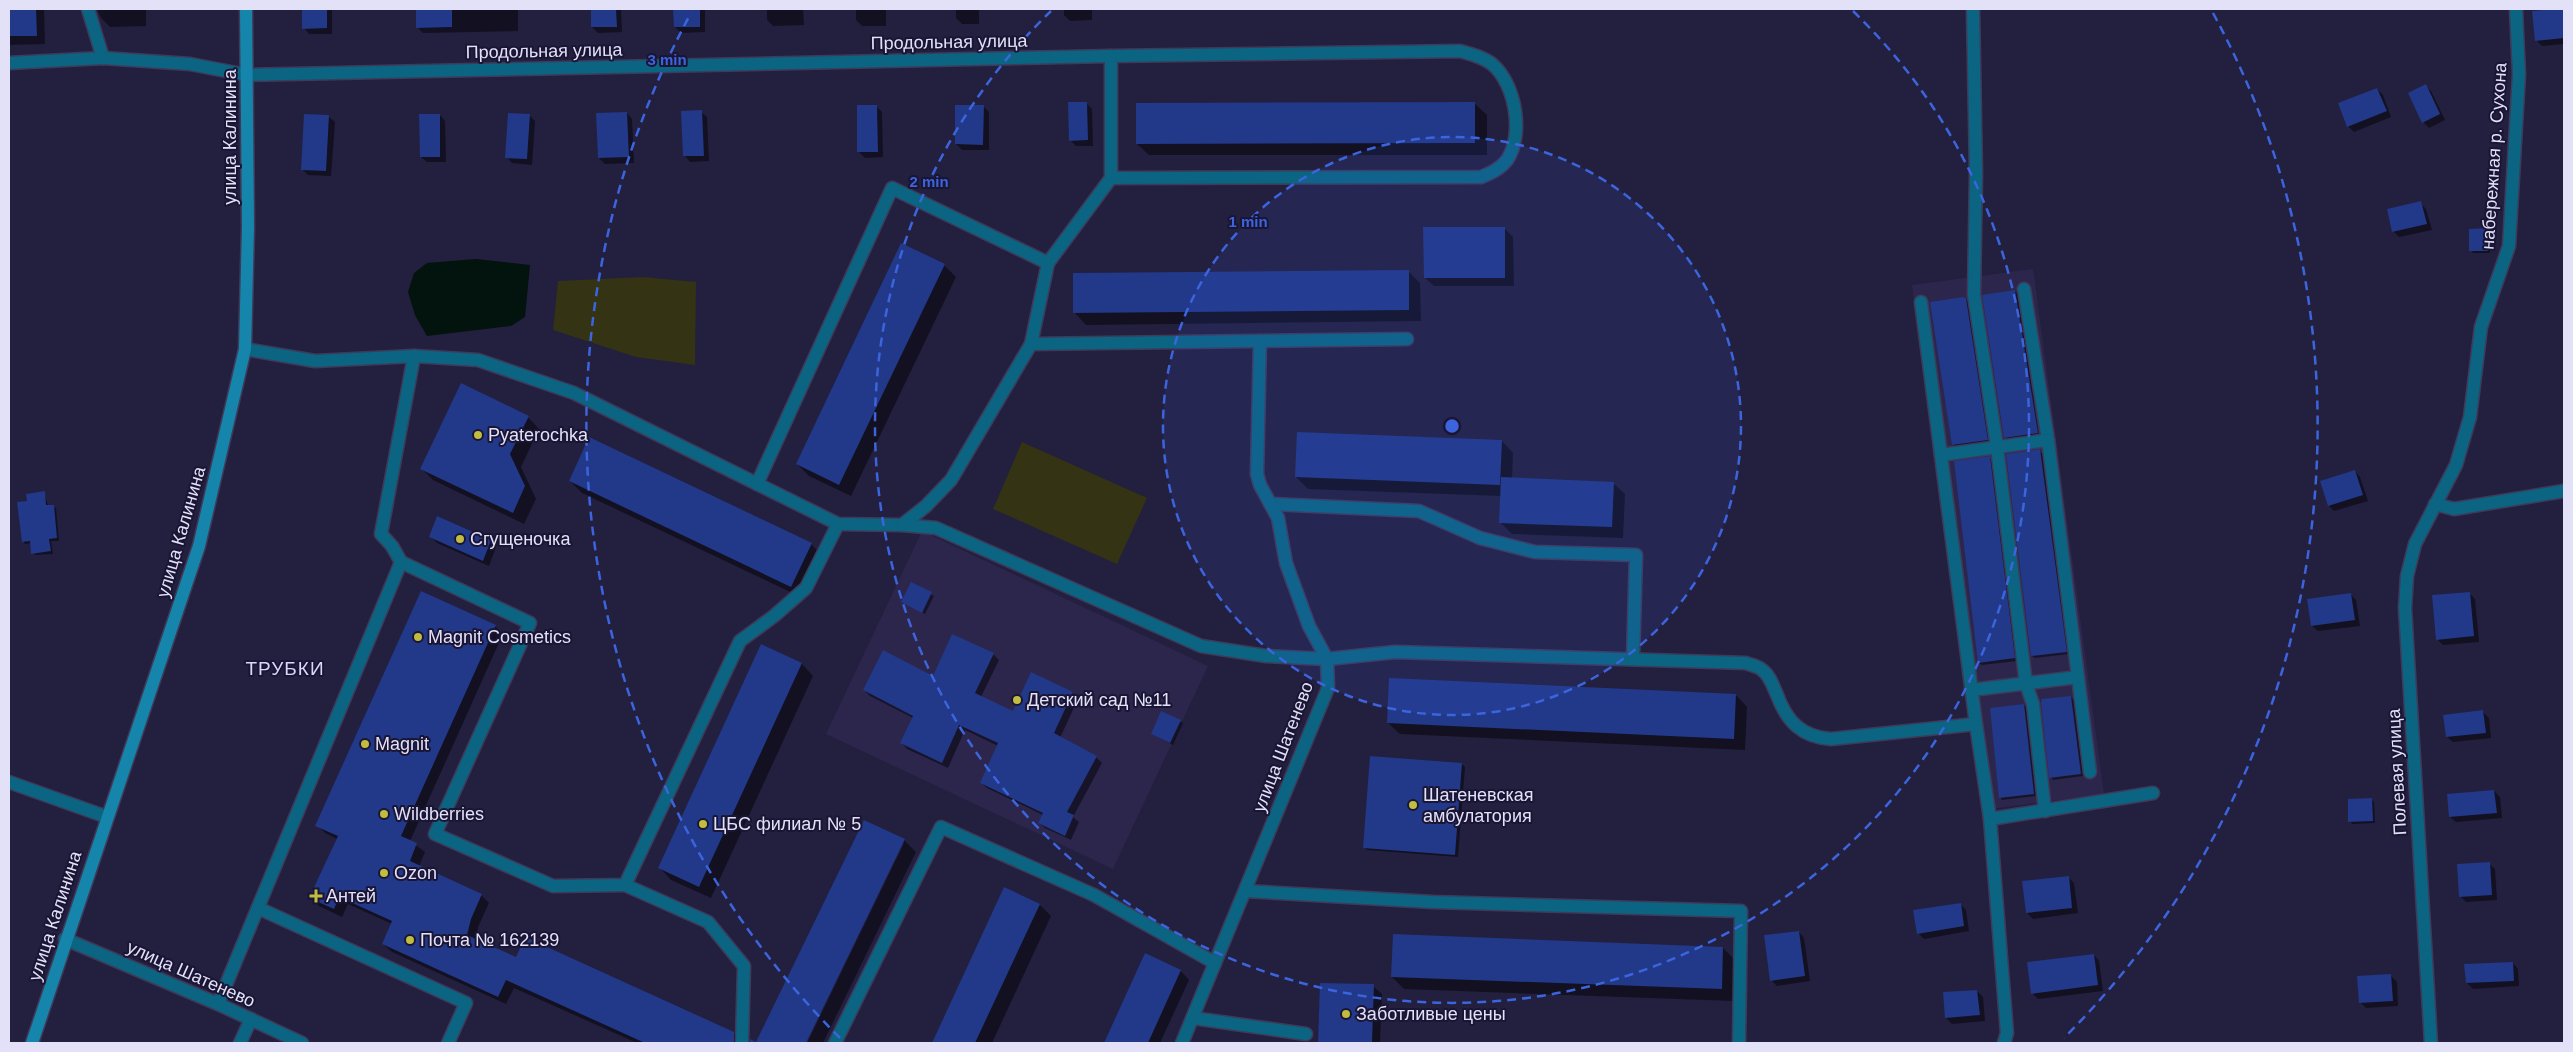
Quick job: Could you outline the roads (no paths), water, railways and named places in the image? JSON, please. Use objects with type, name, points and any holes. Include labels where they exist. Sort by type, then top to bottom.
[{"type":"main road","name":"улица Калинина","points":[[32,1043],[65,939],[200,546],[245,349],[248,226],[246,9]]},
{"type":"street","points":[[88,9],[102,58]]},
{"type":"street","points":[[1974,9],[1976,173],[1974,296],[1996,447],[2026,684],[2033,704],[2045,811]]},
{"type":"street","name":"набережная р. Сухона","points":[[2435,504],[2456,465],[2470,417],[2481,327],[2509,246],[2519,74],[2516,9]]},
{"type":"street","name":"Продольная улица","points":[[9,62],[102,58],[190,64],[247,75],[1111,56],[1460,51],[1477,56],[1492,64],[1504,79],[1512,96],[1516,133],[1514,148],[1506,162],[1495,172],[1481,177],[1112,178]]},
{"type":"street","points":[[902,525],[926,506],[950,480],[1032,344],[1048,263],[1112,178],[1111,56]]},
{"type":"street","points":[[757,484],[892,188],[1048,263]]},
{"type":"street","points":[[2024,289],[2048,440],[2090,772]]},
{"type":"street","points":[[1922,302],[1971,690],[1990,820],[2007,1033],[2004,1043]]},
{"type":"street","points":[[1032,344],[1406,339]]},
{"type":"street","name":"улица Шатенево","points":[[1182,1043],[1328,688],[1327,659],[1309,626],[1286,563],[1282,533],[1272,504],[1260,485],[1257,474],[1260,341]]},
{"type":"street","points":[[245,349],[315,361],[414,356],[478,360],[574,393],[838,524],[902,525],[936,528],[1201,646],[1266,656],[1327,659],[1395,652],[1746,663],[1761,669],[1771,680],[1780,704],[1791,721],[1803,733],[1816,738],[1830,739],[1976,724]]},
{"type":"street","points":[[414,356],[380,534],[392,546],[401,562],[530,623],[436,834],[553,886],[625,885],[708,922],[744,966],[742,1043]]},
{"type":"street","points":[[1941,455],[2048,440]]},
{"type":"street","points":[[2435,504],[2454,509],[2564,491]]},
{"type":"street","points":[[1272,504],[1419,511],[1480,538],[1535,552],[1636,554],[1633,659]]},
{"type":"street","name":"Полевая улица","points":[[2431,1043],[2405,608],[2407,576],[2415,544],[2435,504]]},
{"type":"street","points":[[625,885],[740,641],[774,616],[806,588],[838,524]]},
{"type":"street","points":[[218,1004],[401,562]]},
{"type":"street","points":[[1971,690],[2078,677]]},
{"type":"street","points":[[9,782],[107,817]]},
{"type":"street","points":[[1990,820],[2154,793]]},
{"type":"street","points":[[835,1043],[941,827],[1094,895],[1215,963]]},
{"type":"street","points":[[1245,891],[1433,902],[1741,911],[1739,1043]]},
{"type":"street","points":[[258,908],[466,1003],[448,1043]]},
{"type":"street","name":"улица Шатенево","points":[[65,939],[218,1004],[302,1043]]},
{"type":"street","points":[[1193,1018],[1306,1034]]},
{"type":"street","points":[[240,1043],[251,1020]]},
{"type":"place","name":"Pyaterochka","points":[[478,435]]},
{"type":"place","name":"Сгущеночка","points":[[460,539]]},
{"type":"place","name":"Magnit Cosmetics","points":[[418,637]]},
{"type":"place","name":"Детский сад №11","points":[[1017,700]]},
{"type":"place","name":"Magnit","points":[[365,744]]},
{"type":"place","name":"Шатеневская амбулатория","points":[[1413,805]]},
{"type":"place","name":"Wildberries","points":[[384,814]]},
{"type":"place","name":"ЦБС филиал № 5","points":[[703,824]]},
{"type":"place","name":"Ozon","points":[[384,873]]},
{"type":"place","name":"Антей","points":[[316,896]]},
{"type":"place","name":"Почта № 162139","points":[[410,940]]},
{"type":"place","name":"Заботливые цены","points":[[1346,1014]]},
{"type":"district","name":"ТРУБКИ","points":[[285,668]]}]
